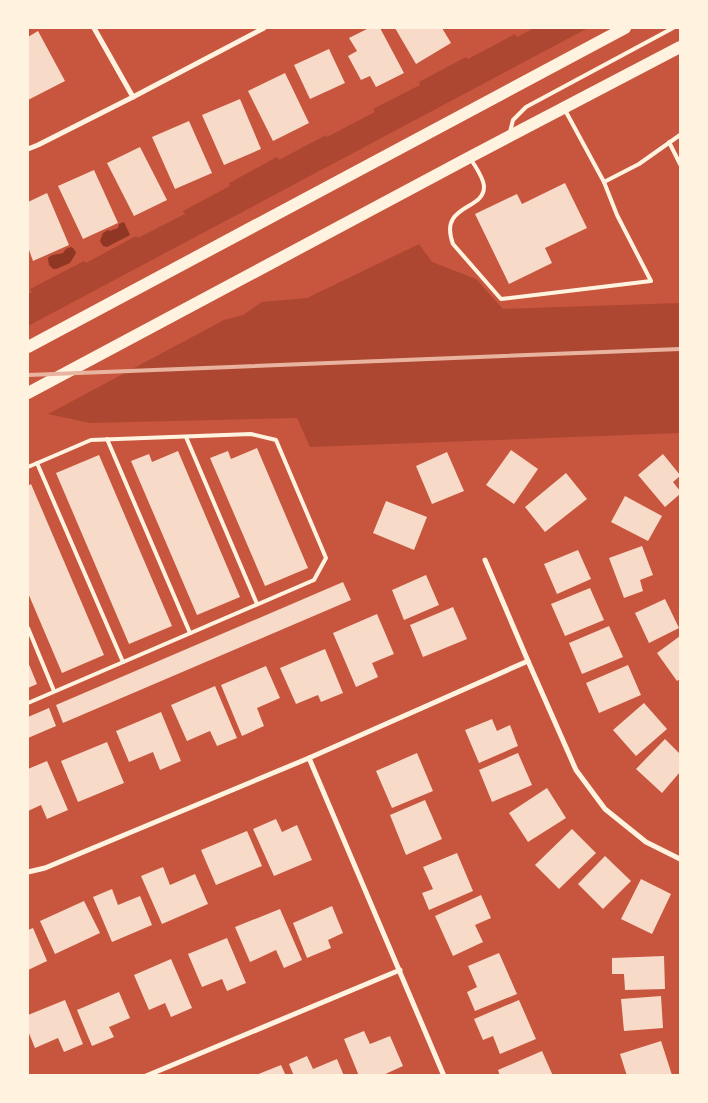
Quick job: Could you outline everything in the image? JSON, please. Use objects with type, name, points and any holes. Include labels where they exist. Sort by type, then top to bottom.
[{"type":"main road","points":[[28,347],[625,28]]},
{"type":"main road","points":[[28,393],[680,46]]},
{"type":"street","points":[[94,28],[133,97]]},
{"type":"street","points":[[28,149],[133,97],[264,28]]},
{"type":"street","points":[[485,560],[576,770],[605,809],[646,842],[680,859]]},
{"type":"street","points":[[28,872],[45,868],[309,758],[528,661]]},
{"type":"street","points":[[309,758],[444,1076]]},
{"type":"street","points":[[146,1076],[400,970]]},
{"type":"lane","points":[[509,136],[514,120],[526,107],[673,28]]},
{"type":"lane","points":[[470,157],[482,179],[484,188],[480,198],[457,213],[451,223],[450,234],[453,244],[502,299],[651,281],[617,215],[604,182],[564,108]]},
{"type":"lane","points":[[604,182],[639,164],[680,135]]},
{"type":"lane","points":[[669,142],[680,164]]},
{"type":"lane","points":[[28,467],[90,440],[251,434],[276,440],[326,558],[314,580],[28,703]]},
{"type":"lane","points":[[186,437],[258,604]]},
{"type":"lane","points":[[107,439],[190,633]]},
{"type":"lane","points":[[37,463],[123,662]]},
{"type":"lane","points":[[28,628],[54,691]]},
{"type":"shaded area","points":[[534,28],[588,28],[28,326],[28,295],[32,292],[30,289],[84,261],[86,263],[136,236],[138,238],[185,214],[183,211],[230,186],[229,183],[277,157],[279,160],[375,112],[373,109],[420,85],[419,82],[466,57],[468,59],[515,34],[517,37]]},
{"type":"shaded area","points":[[124,222],[130,235],[107,247],[103,246],[100,241],[103,233],[118,228],[119,224]]},
{"type":"shaded area","points":[[419,244],[432,262],[476,279],[503,309],[680,303],[680,433],[310,447],[297,418],[90,423],[48,414],[224,320],[243,315],[262,302],[307,298]]},
{"type":"shaded area","points":[[71,247],[76,253],[70,263],[56,269],[49,265],[48,258],[50,256],[63,253]]},
{"type":"building","points":[[369,28],[380,28],[404,73],[376,87],[370,76],[361,80],[348,56],[357,51],[349,38]]},
{"type":"building","points":[[395,28],[442,28],[451,43],[416,64]]},
{"type":"building","points":[[38,31],[65,81],[28,100],[28,37]]},
{"type":"building","points":[[329,49],[345,83],[310,99],[294,65]]},
{"type":"building","points":[[285,73],[309,123],[273,141],[248,91]]},
{"type":"building","points":[[240,99],[261,149],[224,165],[202,115]]},
{"type":"building","points":[[189,121],[212,173],[175,189],[152,137]]},
{"type":"building","points":[[140,147],[167,200],[134,216],[107,163]]},
{"type":"building","points":[[94,170],[118,223],[83,239],[58,186]]},
{"type":"building","points":[[565,183],[587,228],[545,248],[552,263],[509,284],[475,214],[517,194],[522,204]]},
{"type":"building","points":[[47,193],[69,245],[33,261],[28,247],[28,202]]},
{"type":"building","points":[[257,448],[308,568],[265,586],[210,458],[228,451],[231,459]]},
{"type":"building","points":[[511,450],[538,469],[514,504],[486,485]]},
{"type":"building","points":[[178,451],[240,597],[197,615],[131,461],[149,454],[152,462]]},
{"type":"building","points":[[447,452],[464,491],[432,504],[416,466]]},
{"type":"building","points":[[663,454],[680,475],[673,482],[680,491],[680,494],[665,507],[638,475]]},
{"type":"building","points":[[99,455],[172,626],[129,644],[56,473]]},
{"type":"building","points":[[566,473],[587,499],[545,532],[525,507]]},
{"type":"building","points":[[31,484],[104,655],[62,673],[28,593],[28,486]]},
{"type":"building","points":[[625,496],[662,516],[648,541],[611,522]]},
{"type":"building","points":[[386,501],[427,517],[414,550],[373,533]]},
{"type":"building","points":[[642,546],[653,575],[640,580],[643,591],[624,598],[609,558]]},
{"type":"building","points":[[578,550],[591,579],[557,594],[544,564]]},
{"type":"building","points":[[426,575],[439,605],[404,620],[392,590]]},
{"type":"building","points":[[343,582],[351,600],[63,723],[56,705]]},
{"type":"building","points":[[590,588],[604,620],[565,636],[551,604]]},
{"type":"building","points":[[665,599],[679,628],[649,643],[635,613]]},
{"type":"building","points":[[453,607],[467,639],[423,657],[410,625]]},
{"type":"building","points":[[377,614],[394,654],[372,663],[378,677],[356,687],[333,633]]},
{"type":"building","points":[[609,626],[623,657],[582,674],[569,643]]},
{"type":"building","points":[[680,636],[680,679],[677,681],[657,653]]},
{"type":"building","points":[[325,649],[343,693],[321,702],[318,695],[296,704],[280,668]]},
{"type":"building","points":[[28,662],[37,684],[28,688]]},
{"type":"building","points":[[628,665],[641,695],[599,713],[586,683]]},
{"type":"building","points":[[266,666],[280,698],[257,708],[264,726],[242,736],[221,685]]},
{"type":"building","points":[[215,686],[237,738],[217,746],[210,731],[187,741],[171,705]]},
{"type":"building","points":[[644,703],[667,729],[636,756],[613,730]]},
{"type":"building","points":[[49,708],[56,726],[28,738],[28,717]]},
{"type":"building","points":[[161,712],[181,761],[160,770],[153,752],[129,762],[116,731]]},
{"type":"building","points":[[492,719],[497,731],[510,725],[518,746],[479,763],[465,730]]},
{"type":"building","points":[[665,739],[680,754],[680,772],[662,793],[636,769]]},
{"type":"building","points":[[107,742],[124,783],[78,802],[61,761]]},
{"type":"building","points":[[417,753],[433,791],[392,808],[376,771]]},
{"type":"building","points":[[518,753],[532,785],[492,802],[479,770]]},
{"type":"building","points":[[47,761],[68,810],[47,819],[41,805],[28,811],[28,769]]},
{"type":"building","points":[[547,788],[566,818],[528,842],[509,813]]},
{"type":"building","points":[[425,800],[442,839],[406,855],[390,815]]},
{"type":"building","points":[[276,819],[282,832],[297,825],[312,860],[274,876],[253,829]]},
{"type":"building","points":[[572,829],[596,853],[559,889],[535,865]]},
{"type":"building","points":[[247,831],[262,866],[216,885],[201,850]]},
{"type":"building","points":[[457,853],[473,891],[429,910],[422,893],[433,889],[423,867]]},
{"type":"building","points":[[605,856],[631,881],[603,909],[578,884]]},
{"type":"building","points":[[163,867],[170,885],[195,874],[208,904],[162,924],[141,876]]},
{"type":"building","points":[[641,879],[671,894],[652,934],[621,919]]},
{"type":"building","points":[[112,889],[118,905],[140,896],[152,925],[112,942],[93,897]]},
{"type":"building","points":[[481,895],[491,918],[475,925],[483,942],[453,956],[435,916]]},
{"type":"building","points":[[84,901],[100,933],[55,954],[40,921]]},
{"type":"building","points":[[332,906],[343,933],[328,940],[331,948],[307,958],[293,923]]},
{"type":"building","points":[[280,909],[302,960],[284,968],[276,950],[250,962],[235,927]]},
{"type":"building","points":[[33,928],[47,961],[28,970],[28,930]]},
{"type":"building","points":[[227,938],[246,983],[227,991],[222,979],[202,987],[188,954]]},
{"type":"building","points":[[499,953],[517,994],[475,1011],[467,992],[477,987],[468,966]]},
{"type":"building","points":[[664,956],[665,989],[625,990],[624,974],[612,974],[612,958]]},
{"type":"building","points":[[171,959],[192,1008],[171,1017],[165,1003],[149,1010],[134,975]]},
{"type":"building","points":[[119,992],[130,1018],[109,1027],[114,1037],[92,1046],[77,1010]]},
{"type":"building","points":[[661,996],[663,1028],[624,1031],[621,999]]},
{"type":"building","points":[[65,1000],[83,1044],[64,1052],[58,1038],[35,1048],[28,1031],[28,1015]]},
{"type":"building","points":[[519,1000],[536,1039],[500,1054],[493,1036],[483,1040],[474,1019]]},
{"type":"building","points":[[364,1031],[370,1044],[390,1036],[403,1066],[381,1076],[359,1076],[344,1039]]},
{"type":"building","points":[[661,1041],[672,1075],[627,1076],[620,1054]]},
{"type":"building","points":[[542,1051],[553,1076],[500,1076],[498,1070]]},
{"type":"building","points":[[307,1056],[313,1069],[337,1059],[344,1076],[294,1076],[289,1064]]},
{"type":"building","points":[[281,1065],[286,1076],[256,1076],[256,1075]]},
{"type":"railway","points":[[28,375],[680,349]]}]
